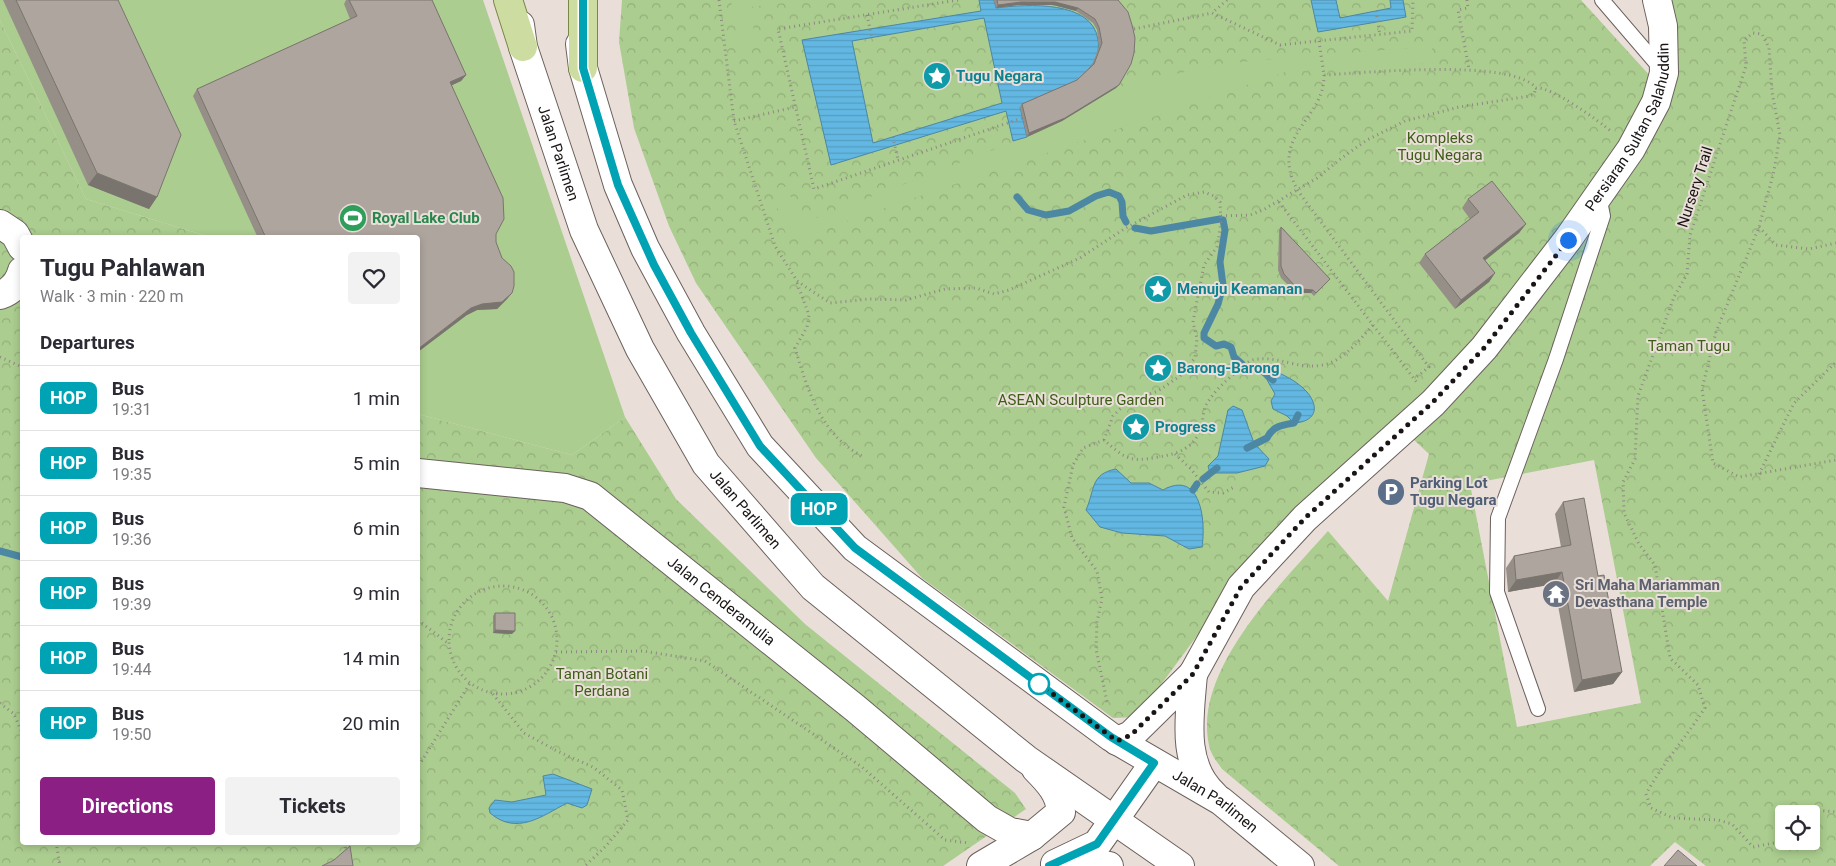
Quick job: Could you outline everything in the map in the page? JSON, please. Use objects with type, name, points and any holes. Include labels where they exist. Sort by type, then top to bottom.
[{"type":"main road","points":[[508,0],[523,48]]},
{"type":"main road","points":[[583,0],[583,68]]},
{"type":"street","name":"Jalan Parlimen","points":[[517,0],[523,48],[584,230],[640,349],[706,464],[813,586],[1026,759],[1180,866]]},
{"type":"street","name":"Jalan Parlimen","points":[[574,0],[583,68],[618,185],[645,248],[691,333],[760,446],[855,548],[1117,741],[1221,801],[1300,866]]},
{"type":"street","name":"Persiaran Sultan Salahuddin","points":[[1193,674],[1241,587],[1305,518],[1433,402],[1484,348],[1538,280],[1631,149],[1656,102],[1664,73],[1663,26],[1657,0]]},
{"type":"street","points":[[0,224],[15,234],[20,243]]},
{"type":"street","name":"Jalan Cenderamulia","points":[[420,473],[565,488],[590,496],[855,708],[986,819],[1010,832],[1032,836]]},
{"type":"street","points":[[1117,741],[1131,735],[1193,674]]},
{"type":"street","points":[[1193,674],[1189,743],[1193,761],[1204,786],[1221,801]]},
{"type":"street","points":[[977,858],[1032,836],[1061,812],[1060,800],[1048,781],[1026,759]]},
{"type":"street","points":[[1054,864],[1097,844],[1154,763]]},
{"type":"street","points":[[977,858],[987,847],[986,819]]},
{"type":"street","points":[[1054,864],[1083,861],[1109,866]]},
{"type":"lane","points":[[1602,0],[1664,73]]},
{"type":"lane","points":[[1538,709],[1497,592],[1498,518],[1556,359],[1603,216],[1598,196]]},
{"type":"path","points":[[719,0],[734,121],[775,246],[797,281],[809,314],[807,327],[797,342],[796,348],[805,379],[824,422],[838,440],[864,457]]},
{"type":"path","points":[[958,0],[778,29],[814,189],[1030,115]]},
{"type":"path","points":[[1124,32],[1212,13],[1227,0]]},
{"type":"path","points":[[1212,13],[1280,45],[1412,31],[1413,0]]},
{"type":"path","points":[[1467,0],[1468,8],[1458,10],[1469,69]]},
{"type":"path","points":[[1376,11],[1380,35]]},
{"type":"path","points":[[867,15],[872,38]]},
{"type":"path","name":"Nursery Trail","points":[[1775,842],[1753,847],[1732,824],[1718,820],[1673,818],[1651,808],[1646,794],[1659,771],[1684,740],[1705,708],[1698,686],[1670,658],[1655,565],[1639,544],[1624,513],[1623,482],[1635,459],[1638,396],[1674,297],[1688,274],[1690,235],[1746,66],[1744,40],[1753,33],[1762,34],[1769,48],[1772,92],[1780,135],[1774,171],[1759,227],[1716,332],[1702,389],[1713,463],[1739,477],[1836,460]]},
{"type":"path","points":[[1319,41],[1324,84],[1318,102],[1303,121],[1291,149],[1290,175],[1298,191],[1430,367],[1414,378]]},
{"type":"path","points":[[1324,75],[1469,69],[1502,74],[1530,82],[1536,88],[1543,88],[1572,104],[1602,123],[1631,149]]},
{"type":"path","points":[[1221,216],[1250,215],[1278,202],[1298,191],[1367,140],[1405,121],[1459,107],[1522,98],[1534,94],[1536,88]]},
{"type":"path","points":[[734,121],[795,107]]},
{"type":"path","points":[[893,137],[898,160]]},
{"type":"path","points":[[797,281],[830,303],[868,299],[906,300],[945,288],[976,288],[994,294],[1044,276],[1080,258],[1124,229],[1187,195],[1204,192],[1214,196],[1220,202],[1221,216],[1217,246],[1204,265],[1193,322],[1197,338],[1195,358],[1180,376],[1158,391],[1128,402],[1113,416],[1104,440],[1083,448],[1074,466],[1064,507],[1072,538],[1098,571],[1102,599],[1097,622],[1096,648],[1108,708]]},
{"type":"path","points":[[1278,202],[1433,402]]},
{"type":"path","points":[[1759,227],[1776,245],[1809,249],[1836,243]]},
{"type":"path","points":[[1104,440],[1126,459],[1147,460],[1175,454],[1191,446],[1200,429],[1206,406],[1225,382],[1251,360],[1270,358],[1296,365],[1315,366],[1335,362],[1349,353],[1373,325]]},
{"type":"path","points":[[0,357],[20,366]]},
{"type":"path","points":[[1759,474],[1794,403],[1836,362]]},
{"type":"path","points":[[1175,454],[1191,468],[1209,492],[1223,493],[1236,486]]},
{"type":"path","points":[[498,586],[515,587],[531,593],[544,604],[553,618],[557,635],[556,652],[550,667],[539,680],[525,690],[509,694],[492,693],[470,682],[460,672],[453,659],[450,644],[450,628],[456,612],[468,599],[482,590],[498,586]]},
{"type":"path","points":[[420,622],[450,644]]},
{"type":"path","points":[[556,652],[643,651],[705,660],[862,766],[945,840],[977,858]]},
{"type":"path","points":[[420,763],[470,682]]},
{"type":"path","points":[[492,693],[524,733],[557,751],[593,767],[622,790],[628,820],[606,846],[585,866]]},
{"type":"path","points":[[0,703],[14,714],[20,728]]},
{"type":"path","points":[[1820,810],[1836,812]]},
{"type":"path","points":[[56,845],[60,866]]},
{"type":"path","points":[[345,845],[347,858]]},
{"type":"green space","name":"Royal Lake Club","points":[[0,0],[483,0],[625,417],[572,455],[420,415],[420,235],[203,235],[86,199],[0,20]]},
{"type":"green space","points":[[622,0],[1581,0],[1652,78],[1627,134],[1533,273],[1437,388],[1236,583],[1137,717],[1113,718],[922,578],[816,458],[696,283],[669,226],[634,128],[619,42]]},
{"type":"green space","points":[[731,0],[808,0],[751,7],[755,42],[738,45]]},
{"type":"green space","name":"Taman Tugu","points":[[1668,0],[1836,0],[1836,866],[1706,866],[1675,842],[1650,866],[1339,866],[1222,769],[1210,749],[1207,720],[1213,690],[1226,660],[1244,631],[1287,576],[1328,531],[1388,601],[1429,454],[1413,439],[1501,345],[1586,240],[1645,150],[1677,81],[1676,22]],"holes":[[[1594,460],[1641,703],[1517,727],[1470,484]]]},
{"type":"green space","name":"Taman Botani Perdana","points":[[0,20],[86,199],[203,235],[20,235],[20,845],[420,845],[420,415],[572,455],[625,417],[676,499],[805,624],[1015,793],[1026,809],[943,866],[0,866]]},
{"type":"green space","points":[[1432,46],[1433,63],[1285,72],[788,241],[772,191],[787,186],[800,224],[1027,137],[1062,121],[1116,88],[1219,64]]},
{"type":"water","points":[[979,0],[994,0],[996,8],[1041,6],[1072,11],[1084,18],[1093,27],[1098,40],[1096,58],[1085,73],[1071,86],[1020,107],[1027,137],[1013,141],[1006,111],[831,165],[802,40],[981,11]],"holes":[[[984,18],[1002,103],[873,143],[852,41]]]},
{"type":"water","points":[[1311,0],[1336,0],[1340,18],[1391,8],[1390,0],[1403,0],[1406,17],[1318,32]]},
{"type":"water","points":[[1277,372],[1297,383],[1307,392],[1314,404],[1311,417],[1294,423],[1287,416],[1273,409],[1271,401],[1275,394],[1266,378],[1270,373]]},
{"type":"water","points":[[1233,406],[1242,410],[1254,443],[1269,459],[1265,466],[1237,473],[1210,473],[1208,466],[1218,456],[1228,410]]},
{"type":"water","points":[[1116,469],[1131,483],[1149,483],[1163,490],[1176,485],[1186,486],[1193,492],[1198,501],[1203,524],[1202,547],[1189,549],[1165,536],[1122,533],[1100,527],[1086,510],[1097,479],[1108,471]]},
{"type":"water","points":[[553,774],[592,789],[587,805],[582,808],[567,803],[539,818],[520,823],[500,820],[490,813],[489,808],[495,800],[512,802],[546,795],[543,776]]},
{"type":"building","points":[[16,0],[118,0],[181,135],[157,197],[97,173]]},
{"type":"building","points":[[349,0],[432,0],[466,75],[450,82],[503,198],[504,219],[496,234],[496,242],[502,258],[511,266],[514,272],[512,293],[502,302],[482,304],[471,308],[420,347],[420,235],[265,235],[197,89],[357,16]]},
{"type":"building","points":[[997,0],[1118,0],[1128,12],[1135,38],[1131,64],[1119,85],[1065,118],[1029,133],[1022,104],[1077,80],[1094,64],[1102,43],[1099,27],[1095,19],[1078,8],[1055,2],[1021,2],[998,5]]},
{"type":"building","points":[[1492,181],[1526,224],[1483,258],[1495,273],[1461,300],[1425,254],[1479,212],[1468,199]]},
{"type":"building","points":[[1281,227],[1330,279],[1316,293],[1313,290],[1295,286],[1284,274],[1281,266]]},
{"type":"building","points":[[1584,498],[1598,576],[1604,575],[1622,672],[1582,680],[1562,572],[1516,580],[1514,556],[1571,545],[1563,502]]},
{"type":"building","points":[[495,613],[515,613],[515,631],[495,630]]},
{"type":"building","points":[[350,846],[353,866],[322,866],[334,860]]},
{"type":"building","points":[[1678,850],[1697,866],[1664,866]]},
{"type":"waterway","points":[[1017,197],[1028,210],[1046,215],[1069,211],[1096,196],[1109,192],[1119,196],[1126,222]]},
{"type":"waterway","points":[[1135,228],[1151,231],[1220,219]]},
{"type":"waterway","points":[[1223,220],[1225,230],[1220,262],[1223,285],[1218,304],[1204,333],[1204,338],[1216,346],[1224,344],[1231,347],[1234,357],[1242,364]]},
{"type":"waterway","points":[[1249,369],[1260,369],[1273,380]]},
{"type":"waterway","points":[[1247,448],[1267,438],[1278,427],[1294,423],[1298,415]]},
{"type":"waterway","points":[[1203,479],[1217,468]]},
{"type":"waterway","points":[[1193,490],[1197,484]]},
{"type":"waterway","points":[[0,551],[20,556]]},
{"type":"bus line","name":"HOP","points":[[583,0],[583,68],[618,185],[654,265],[691,333],[760,446],[855,548],[1111,737],[1154,763],[1097,844],[1049,866]]},
{"type":"place","name":"Tugu Negara","points":[[937,76]]},
{"type":"place","name":"Royal Lake Club","points":[[353,218]]},
{"type":"place","name":"Menuju Keamanan","points":[[1158,289]]},
{"type":"place","name":"Barong-Barong","points":[[1158,368]]},
{"type":"place","name":"Progress","points":[[1136,427]]},
{"type":"place","name":"Parking Lot Tugu Negara","points":[[1391,492]]},
{"type":"place","name":"Sri Maha Mariamman Devasthana Temple","points":[[1556,594]]},
{"type":"route","points":[[1039,684],[1117,741],[1131,735],[1193,674],[1241,587],[1305,518],[1433,402],[1484,348],[1568,240]]},
{"type":"park label","name":"Kompleks Tugu Negara","points":[[1440,146]]},
{"type":"park label","name":"ASEAN Sculpture Garden","points":[[1081,400]]}]
